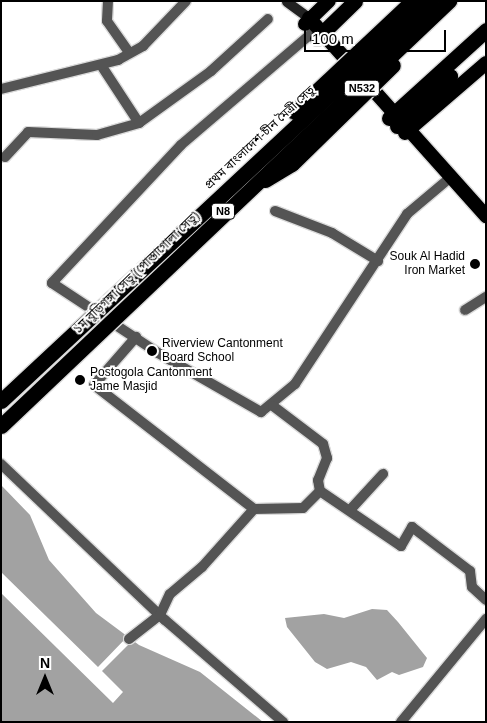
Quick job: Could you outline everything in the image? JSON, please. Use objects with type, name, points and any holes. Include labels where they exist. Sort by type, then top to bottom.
[{"type":"highway","points":[[314,29],[329,1]]},
{"type":"highway","points":[[314,29],[347,1]]},
{"type":"highway","points":[[314,29],[355,1]]},
{"type":"highway","points":[[236,190],[268,136],[412,1]]},
{"type":"highway","name":"প্রথম বাংলাদেশ-চীন মৈত্রী সেতু","points":[[1,401],[236,190],[430,1]]},
{"type":"highway","name":"১ম বুড়িগঙ্গা সেতু (পোস্তাগোলা সেতু)","points":[[1,426],[236,190],[449,1]]},
{"type":"highway","points":[[236,190],[292,164],[458,1]]},
{"type":"highway","name":"N532","points":[[314,29],[486,216]]},
{"type":"highway","points":[[400,123],[486,30]]},
{"type":"highway","points":[[400,123],[486,43]]},
{"type":"highway","points":[[400,123],[486,63]]},
{"type":"main road","points":[[287,1],[314,29]]},
{"type":"street","points":[[108,1],[106,21],[129,54]]},
{"type":"street","points":[[1,89],[101,65],[129,54],[186,1]]},
{"type":"street","points":[[5,156],[28,132],[97,135],[139,123],[211,71],[268,19]]},
{"type":"street","points":[[314,29],[181,145],[52,283],[136,338],[261,412],[273,406],[295,384],[378,261],[407,214],[451,177]]},
{"type":"street","points":[[101,65],[139,123]]},
{"type":"street","points":[[275,211],[332,233],[378,261]]},
{"type":"street","points":[[465,310],[486,297]]},
{"type":"street","points":[[136,338],[94,385],[254,509],[303,508],[320,491]]},
{"type":"street","points":[[273,406],[323,444],[327,458],[318,480],[320,491],[401,546],[412,527],[470,571],[472,587],[486,600]]},
{"type":"street","points":[[1,464],[160,615],[283,722]]},
{"type":"street","points":[[350,510],[383,474]]},
{"type":"street","points":[[130,639],[160,615],[170,594],[202,566],[254,509]]},
{"type":"street","points":[[401,722],[486,619]]},
{"type":"shaded area","points":[[1,485],[30,515],[49,560],[96,613],[139,645],[200,672],[263,722],[1,722]]},
{"type":"shaded area","points":[[372,609],[387,610],[398,622],[427,658],[423,667],[399,675],[392,672],[377,680],[366,667],[351,662],[327,669],[315,662],[287,627],[285,618],[324,614],[344,618]]},
{"type":"pier","points":[[1,572],[98,667],[127,637],[132,641],[102,671],[123,692],[113,703],[1,593]]},
{"type":"place","name":"Souk Al Hadid Iron Market","points":[[475,264]]},
{"type":"place","name":"Riverview Cantonment Board School","points":[[152,351]]},
{"type":"place","name":"Postogola Cantonment Jame Masjid","points":[[80,380]]}]
